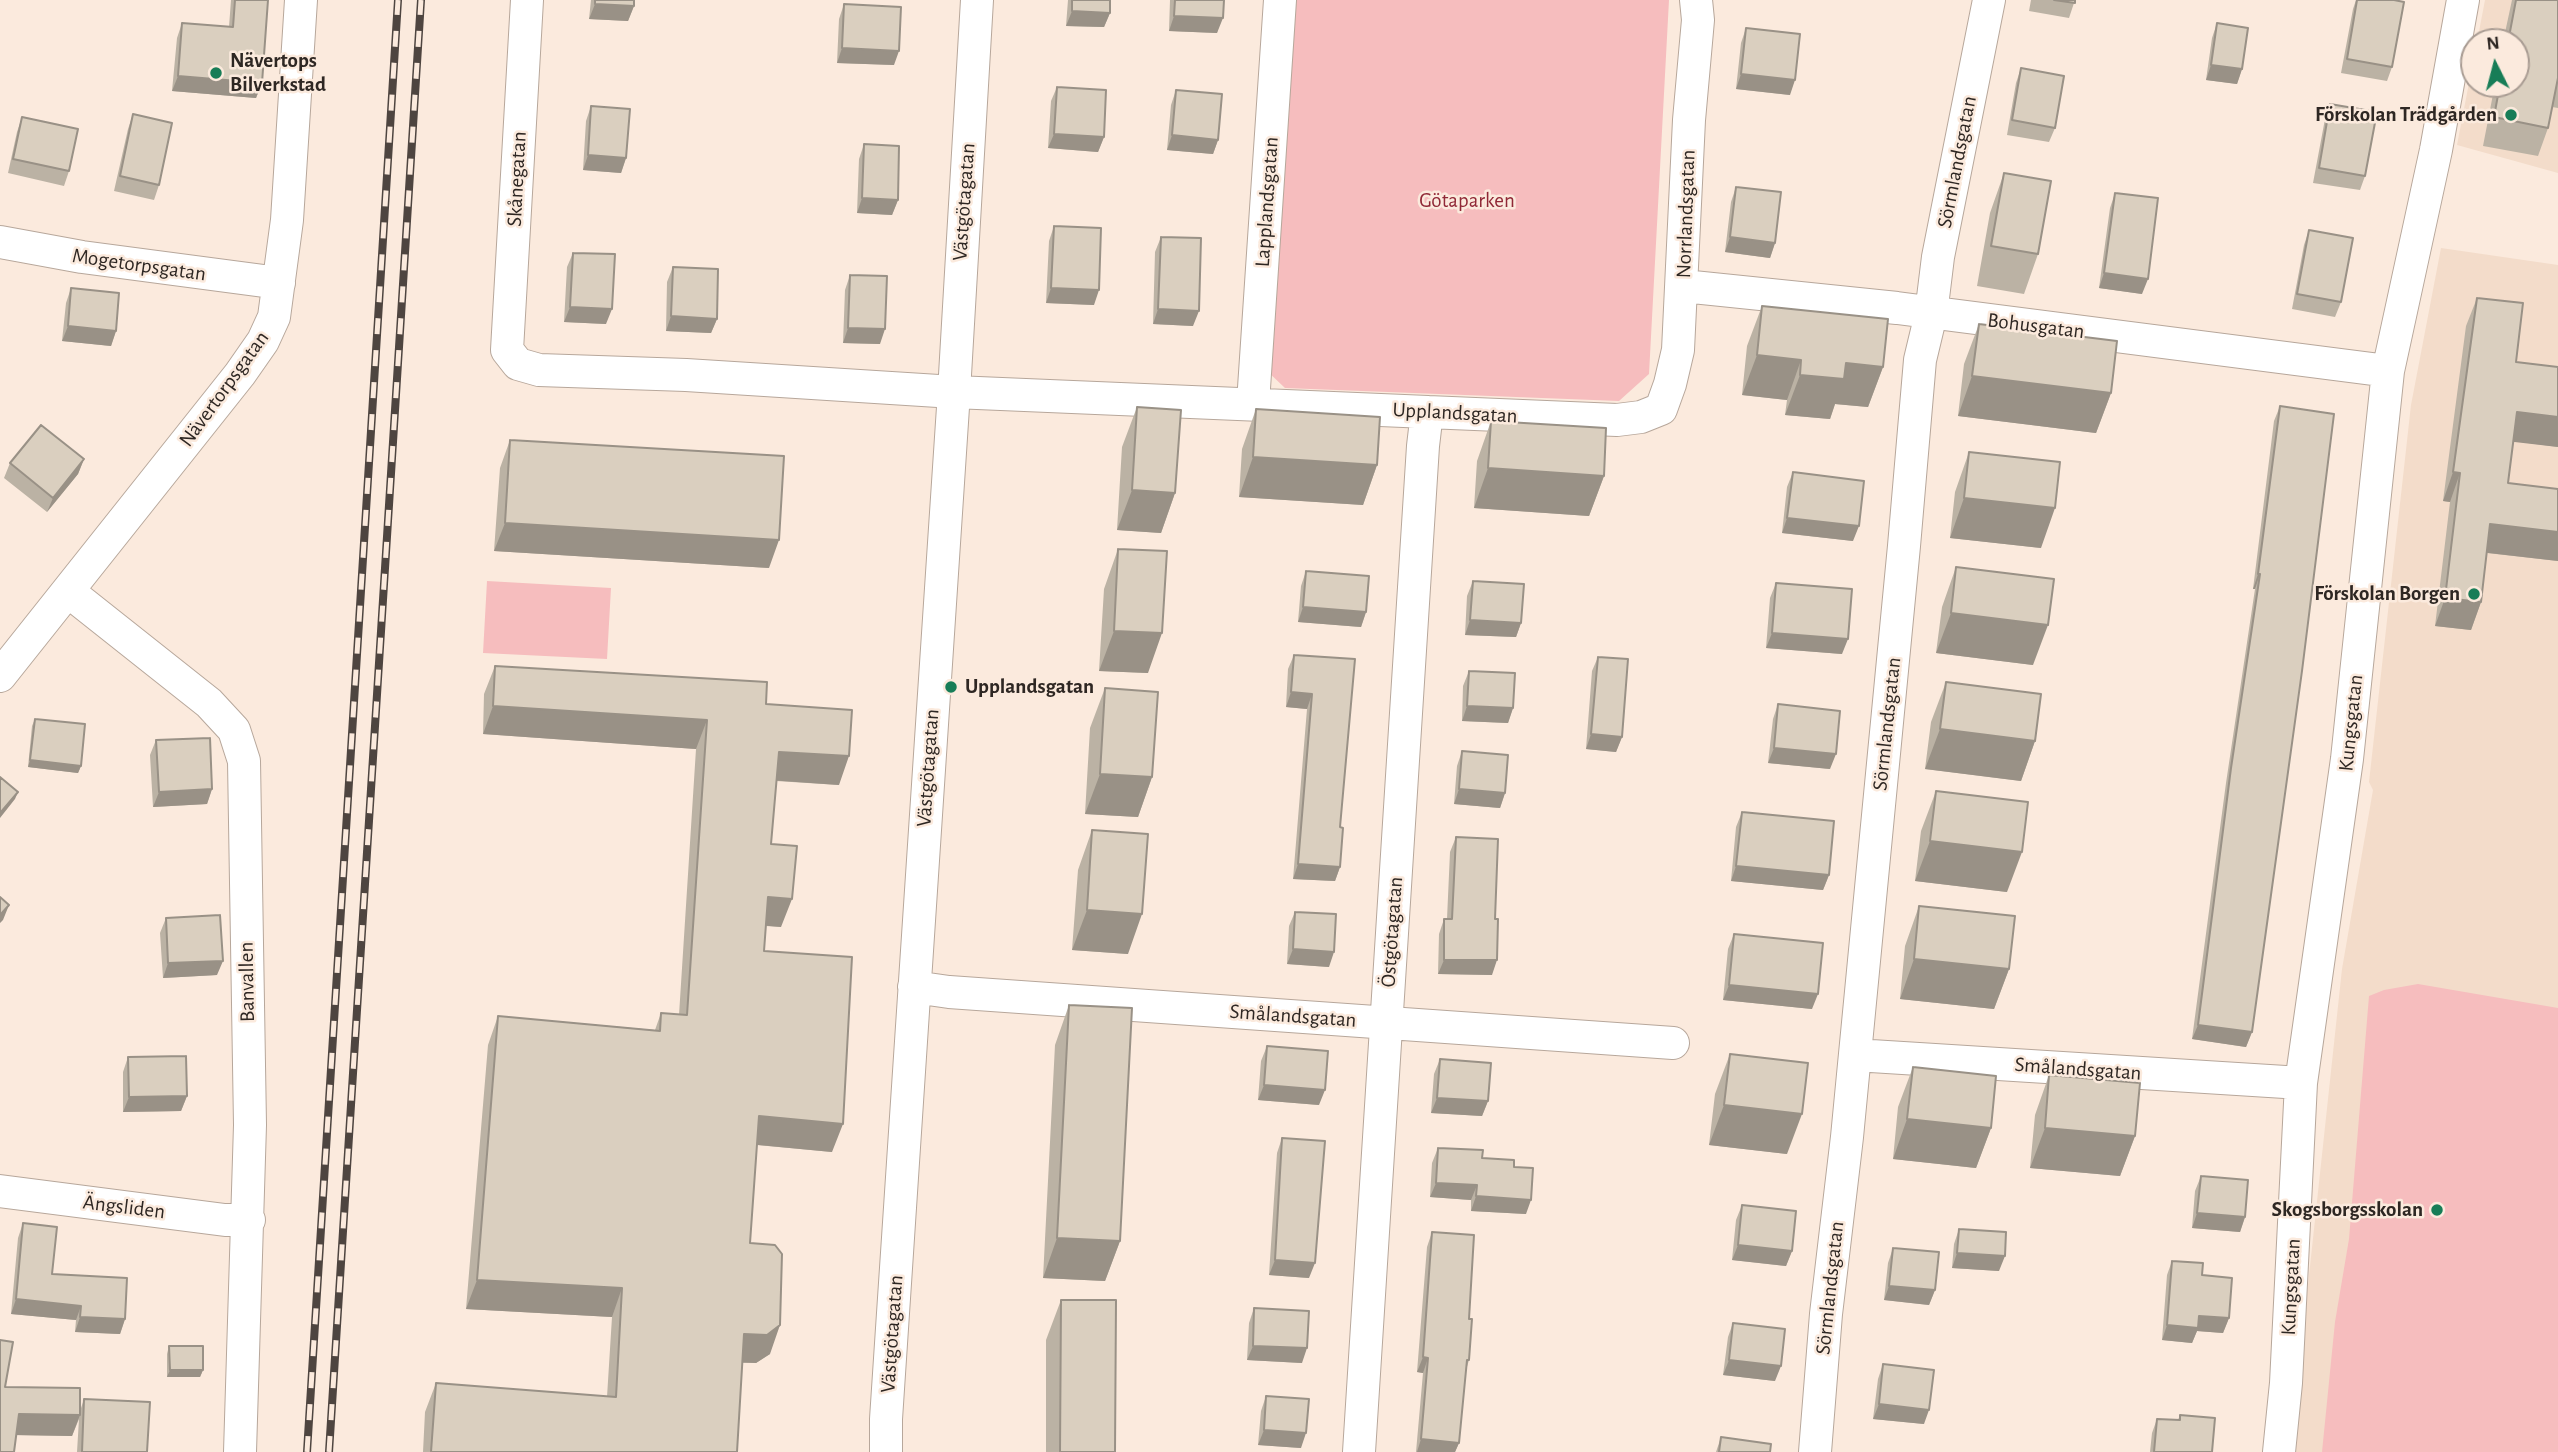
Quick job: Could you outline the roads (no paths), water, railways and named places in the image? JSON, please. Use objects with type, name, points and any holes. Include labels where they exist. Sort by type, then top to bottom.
[{"type":"street","name":"Nävertorpsgatan","points":[[0,676],[69,592],[263,341],[274,317],[287,220],[301,0]]},
{"type":"street","name":"Skånegatan","points":[[513,357],[507,349],[527,0]]},
{"type":"street","name":"Västgötagatan","points":[[886,1452],[977,0]]},
{"type":"street","name":"Lapplandsgatan","points":[[1253,403],[1280,0]]},
{"type":"street","name":"Norrlandsgatan","points":[[1645,415],[1661,408],[1678,350],[1689,120],[1698,20],[1696,0]]},
{"type":"street","name":"Sörmlandsgatan","points":[[1815,1452],[1826,1314],[1855,1055],[1920,360],[1931,314],[1938,257],[1989,0]]},
{"type":"street","name":"Kungsgatan","points":[[2278,1452],[2286,1383],[2301,1083],[2347,759],[2388,371],[2436,150],[2463,0]]},
{"type":"street","name":"Mogetorpsgatan","points":[[0,242],[82,257],[279,283]]},
{"type":"street","name":"Bohusgatan","points":[[1683,286],[1898,308],[2388,371]]},
{"type":"street","name":"Upplandsgatan","points":[[513,357],[518,364],[539,370],[686,375],[954,392],[1617,420],[1645,415]]},
{"type":"street","name":"Östgötagatan","points":[[1359,1452],[1427,412]]},
{"type":"street","name":"Banvallen","points":[[69,592],[209,703],[234,730],[244,761],[250,1125],[240,1452]]},
{"type":"street","name":"Smålandsgatan","points":[[914,987],[962,993],[1673,1043]]},
{"type":"street","name":"Smålandsgatan","points":[[1855,1055],[2301,1083]]},
{"type":"street","name":"Ängsliden","points":[[0,1191],[225,1220],[248,1220]]},
{"type":"railway","points":[[307,1452],[398,0]]},
{"type":"railway","points":[[329,1452],[421,0]]},
{"type":"place","name":"Nävertops Bilverkstad","points":[[216,73]]},
{"type":"place","name":"Förskolan Trädgården","points":[[2511,115]]},
{"type":"place","name":"Förskolan Borgen","points":[[2474,594]]},
{"type":"place","name":"Upplandsgatan","points":[[951,687]]},
{"type":"place","name":"Skogsborgsskolan","points":[[2437,1210]]},
{"type":"park label","name":"Götaparken","points":[[1467,201]]}]
